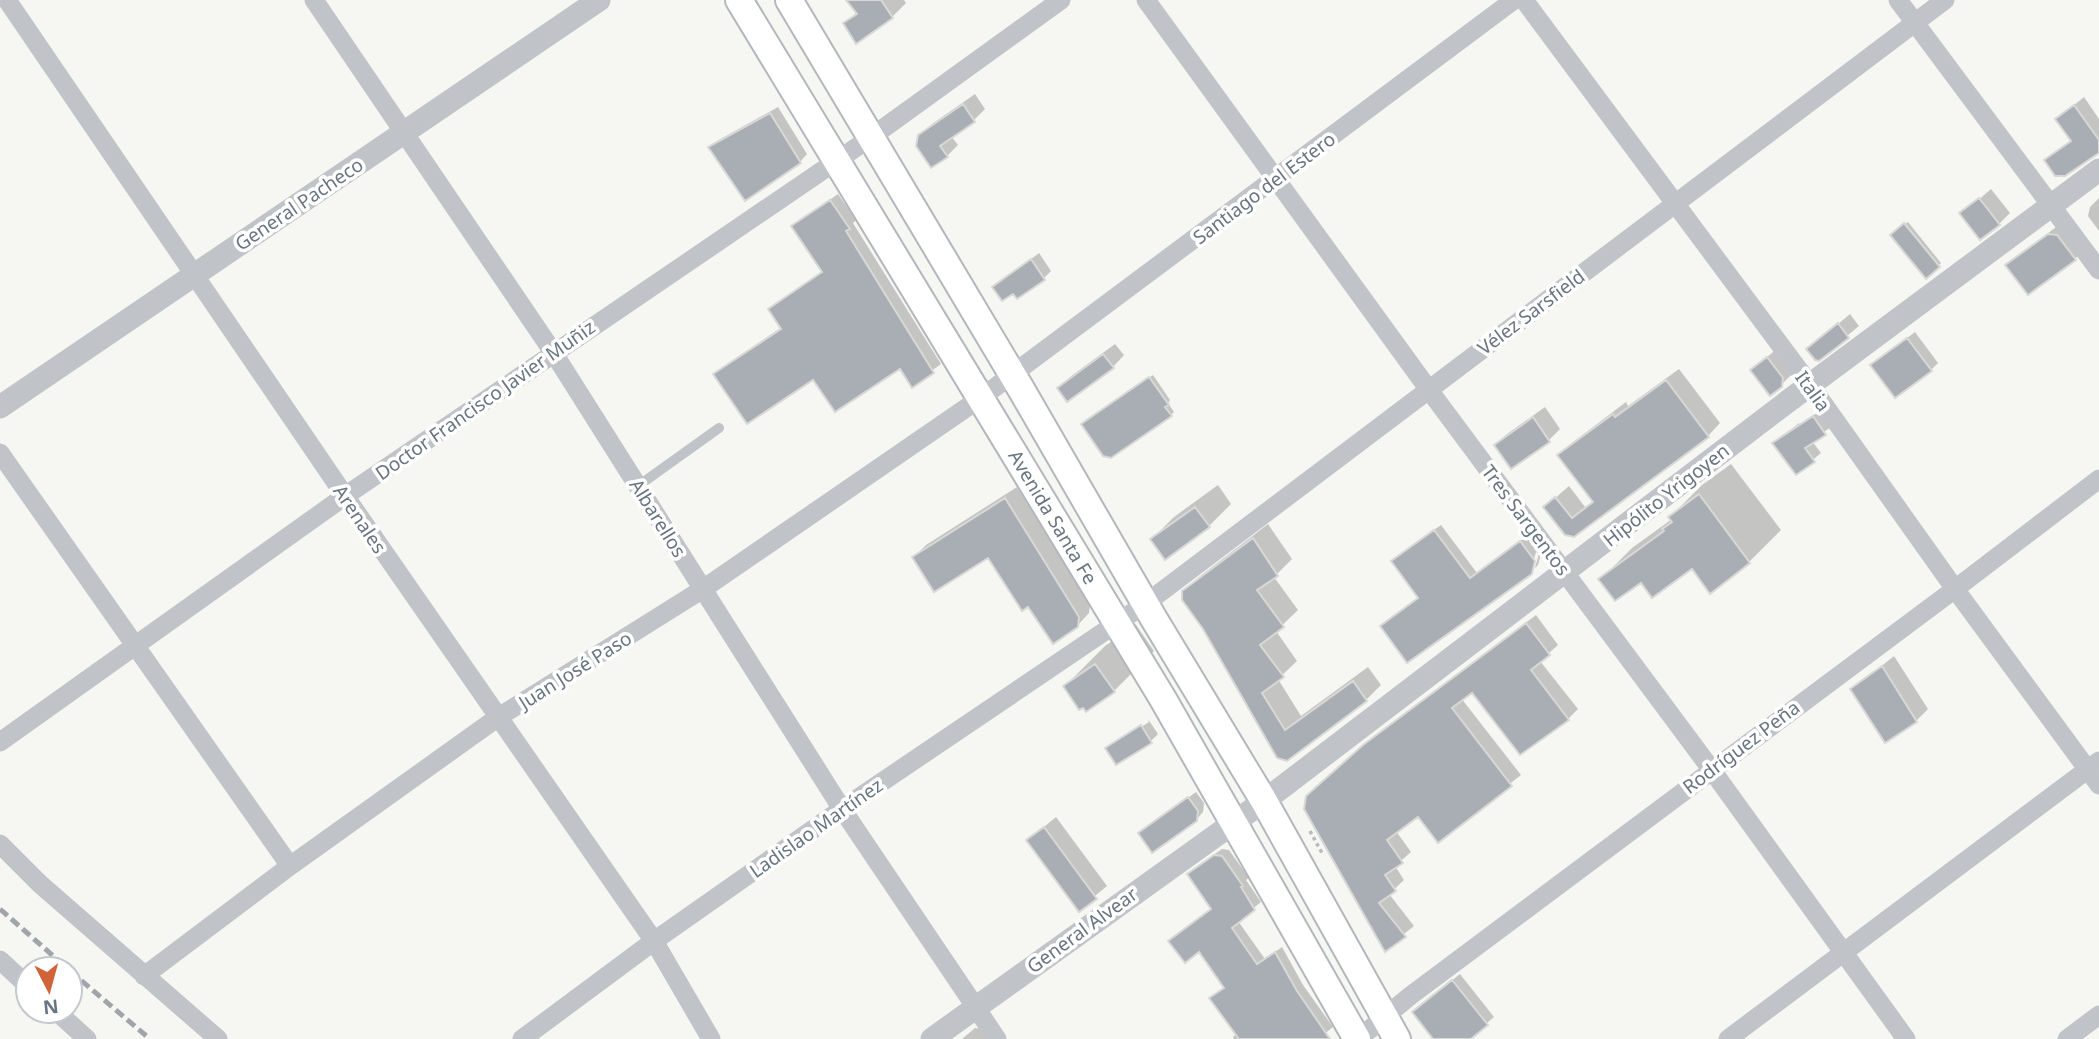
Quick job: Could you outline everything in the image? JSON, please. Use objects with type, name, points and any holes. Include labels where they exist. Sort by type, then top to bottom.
[{"type":"main road","name":"Avenida Santa Fe","points":[[739,0],[1163,699],[1358,1039]]},
{"type":"main road","name":"Avenida Santa Fe","points":[[789,0],[1264,801],[1397,1039]]},
{"type":"street","name":"Arenales","points":[[7,0],[345,496],[654,942],[711,1039]]},
{"type":"street","name":"Albarellos","points":[[314,0],[554,352],[842,809],[997,1039]]},
{"type":"street","name":"General Pacheco","points":[[0,407],[599,0]]},
{"type":"street","name":"Doctor Francisco Javier Muñiz","points":[[0,742],[345,496],[870,138],[1061,0]]},
{"type":"street","name":"Tres Sargentos","points":[[1146,0],[1429,390],[1712,769],[1906,1039]]},
{"type":"street","name":"Santiago del Estero","points":[[1012,374],[1514,0]]},
{"type":"street","name":"Italia","points":[[1524,0],[1810,386],[1955,589],[2095,772]]},
{"type":"street","points":[[1898,0],[2099,270]]},
{"type":"street","name":"Vélez Sarsfield","points":[[1116,624],[1945,0]]},
{"type":"street","name":"Hipólito Yrigoyen","points":[[1234,821],[2099,170]]},
{"type":"street","name":"Juan José Paso","points":[[144,976],[290,866],[498,718],[703,589],[1012,374]]},
{"type":"street","points":[[0,453],[290,866]]},
{"type":"street","name":"Rodríguez Peña","points":[[1358,1039],[1383,1016],[2099,479]]},
{"type":"street","name":"Ladislao Martínez","points":[[522,1039],[842,809],[1116,624]]},
{"type":"street","points":[[1728,1039],[1843,952],[2095,772]]},
{"type":"street","name":"General Alvear","points":[[932,1039],[1234,821]]},
{"type":"street","points":[[0,844],[40,884],[218,1039]]},
{"type":"street","points":[[0,960],[14,973]]},
{"type":"street","points":[[2067,1039],[2099,1015]]},
{"type":"lane","points":[[638,486],[719,428]]},
{"type":"path","points":[[1310,831],[1322,853]]},
{"type":"building","points":[[846,0],[881,0],[893,18],[856,44],[843,23],[857,14]]},
{"type":"building","points":[[963,104],[975,122],[940,146],[948,157],[931,168],[916,146],[918,135]]},
{"type":"building","points":[[2074,105],[2099,140],[2099,153],[2065,176],[2055,176],[2044,160],[2071,141],[2055,119]]},
{"type":"building","points":[[770,113],[801,163],[745,201],[708,147]]},
{"type":"building","points":[[1979,198],[2000,225],[1980,240],[1959,213]]},
{"type":"building","points":[[830,200],[850,229],[846,231],[934,373],[912,388],[900,369],[835,412],[813,380],[747,424],[713,374],[781,329],[768,309],[822,272],[791,226]]},
{"type":"building","points":[[1904,223],[1940,267],[1926,279],[1890,235]]},
{"type":"building","points":[[2048,234],[2057,235],[2076,260],[2028,295],[2005,265]]},
{"type":"building","points":[[1031,259],[1045,280],[1017,299],[1013,294],[1002,301],[992,287]]},
{"type":"building","points":[[1838,323],[1849,338],[1819,361],[1815,360],[1806,349]]},
{"type":"building","points":[[1907,338],[1932,371],[1895,398],[1870,365]]},
{"type":"building","points":[[1103,354],[1114,368],[1067,402],[1057,388]]},
{"type":"building","points":[[1767,357],[1783,378],[1782,387],[1770,396],[1750,370]]},
{"type":"building","points":[[1149,377],[1169,405],[1165,407],[1172,416],[1111,458],[1103,456],[1081,424]]},
{"type":"building","points":[[1666,380],[1709,437],[1574,537],[1565,535],[1543,507],[1555,497],[1572,518],[1593,502],[1557,455]]},
{"type":"building","points":[[1813,416],[1826,435],[1805,448],[1815,462],[1796,475],[1772,443]]},
{"type":"building","points":[[1533,417],[1550,442],[1511,469],[1494,445]]},
{"type":"building","points":[[1699,494],[1750,563],[1710,594],[1692,569],[1652,598],[1641,583],[1615,601],[1598,579],[1664,531],[1662,529],[1672,522],[1668,517]]},
{"type":"building","points":[[1005,498],[1079,617],[1078,627],[1053,644],[1028,607],[1022,611],[988,558],[934,592],[912,557]]},
{"type":"building","points":[[1195,507],[1210,527],[1165,560],[1150,539]]},
{"type":"building","points":[[1434,530],[1470,578],[1520,541],[1535,561],[1532,574],[1407,663],[1380,626],[1418,598],[1391,561]]},
{"type":"building","points":[[1253,538],[1278,576],[1257,590],[1284,627],[1260,645],[1284,677],[1262,693],[1285,730],[1353,681],[1367,701],[1287,761],[1277,758],[1203,629],[1182,600],[1182,591]]},
{"type":"building","points":[[1526,623],[1550,655],[1531,670],[1569,720],[1520,755],[1472,693],[1452,708],[1512,786],[1438,843],[1418,817],[1387,840],[1403,863],[1385,875],[1396,891],[1379,903],[1406,937],[1385,952],[1304,809],[1306,796],[1363,745]]},
{"type":"building","points":[[1095,664],[1115,692],[1086,712],[1083,708],[1079,710],[1063,686]]},
{"type":"building","points":[[1882,666],[1917,722],[1885,743],[1850,689]]},
{"type":"building","points":[[1141,725],[1152,743],[1116,765],[1105,748]]},
{"type":"building","points":[[1188,797],[1198,811],[1197,821],[1152,853],[1138,833]]},
{"type":"building","points":[[1044,827],[1097,899],[1079,912],[1026,840]]},
{"type":"building","points":[[1214,855],[1222,856],[1243,886],[1241,887],[1255,910],[1232,928],[1257,964],[1275,952],[1297,991],[1330,1039],[1239,1039],[1209,998],[1224,988],[1199,952],[1185,963],[1168,941],[1211,909],[1187,874]]},
{"type":"building","points":[[1452,980],[1488,1025],[1471,1039],[1433,1039],[1412,1012]]},
{"type":"railway","points":[[0,909],[52,955]]},
{"type":"railway","points":[[84,983],[150,1039]]}]
